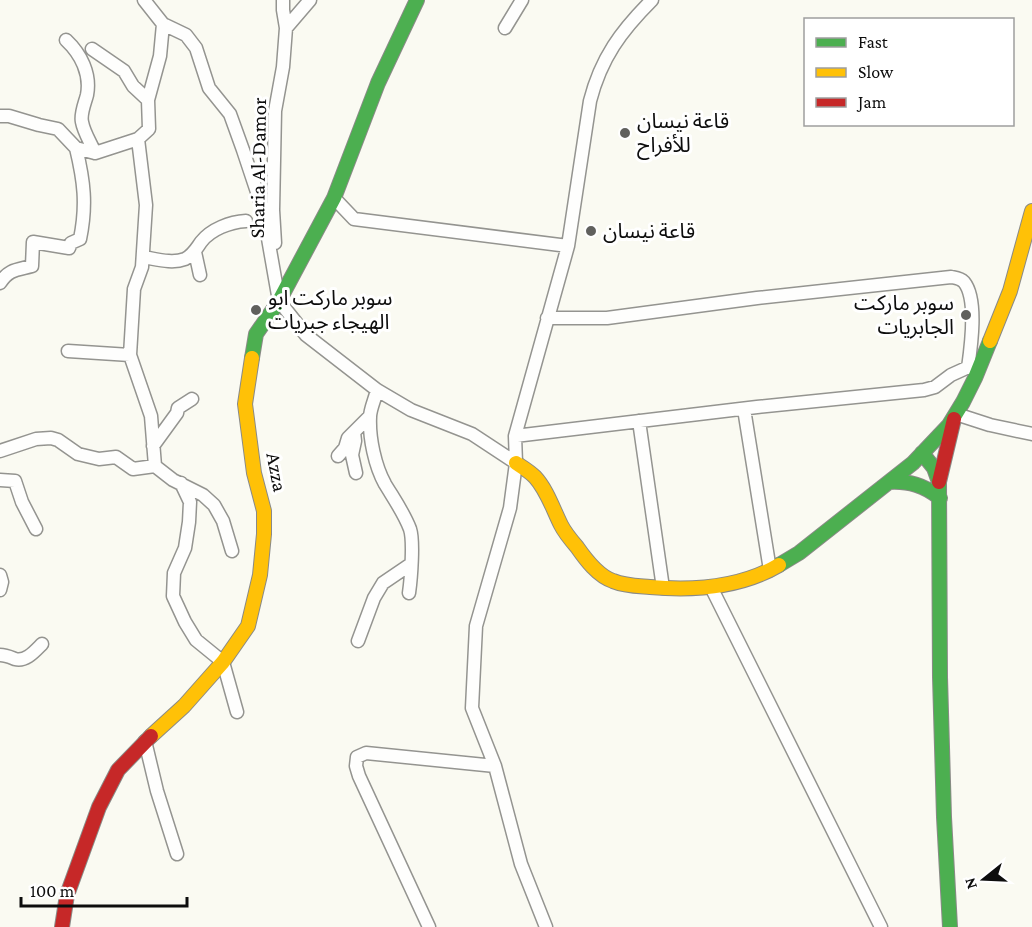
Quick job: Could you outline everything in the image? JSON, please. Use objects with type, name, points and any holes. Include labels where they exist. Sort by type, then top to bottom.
[{"type":"street","points":[[144,0],[163,24],[186,35],[196,48],[209,88],[230,114],[263,210],[279,301],[306,335],[377,390],[411,410],[472,434],[535,477],[550,500],[562,527],[596,570],[612,581],[633,586],[673,589],[711,587],[739,582],[770,570],[799,553],[919,457],[949,425],[963,402],[982,361],[1010,291],[1032,211]]},
{"type":"street","name":"Sharia Al-Damor","points":[[279,301],[273,210],[275,111],[283,67],[286,28],[283,0]]},
{"type":"street","points":[[286,28],[310,0]]},
{"type":"street","name":"Azza","points":[[62,927],[67,895],[99,807],[118,770],[145,741],[184,706],[223,662],[248,626],[260,575],[264,534],[264,511],[254,473],[245,404],[256,334],[279,301],[334,198],[378,83],[417,0]]},
{"type":"street","points":[[505,28],[522,0]]},
{"type":"street","points":[[546,927],[521,864],[495,766],[472,708],[476,626],[510,508],[516,463],[515,436],[568,246],[594,86],[614,44],[633,19],[652,0]]},
{"type":"street","points":[[76,148],[95,153],[138,139],[149,129],[148,100],[160,56],[163,24]]},
{"type":"street","points":[[66,40],[78,53],[84,66],[87,92],[81,121],[95,153]]},
{"type":"street","points":[[92,49],[124,70],[133,86],[148,100]]},
{"type":"street","points":[[0,116],[9,116],[58,129],[76,148],[85,205],[80,239],[71,243],[69,248],[33,242],[32,266],[13,269],[0,283]]},
{"type":"street","points":[[138,139],[146,205],[142,267],[134,289],[130,355],[151,416],[155,466]]},
{"type":"street","points":[[334,198],[354,219],[568,246]]},
{"type":"street","points":[[143,257],[166,261],[184,259],[195,252],[202,240],[213,231],[246,221]]},
{"type":"street","points":[[195,252],[200,275]]},
{"type":"street","points":[[548,318],[607,318],[951,277],[965,283],[970,301],[973,333],[968,368]]},
{"type":"street","points":[[68,351],[130,355]]},
{"type":"street","points":[[515,436],[924,390],[935,387],[951,375],[982,361]]},
{"type":"street","points":[[377,390],[370,416],[372,444],[377,466],[411,531],[409,593]]},
{"type":"street","points":[[153,446],[177,413],[178,408],[192,399]]},
{"type":"street","points":[[744,409],[770,570]]},
{"type":"street","points":[[956,414],[990,425],[1032,434]]},
{"type":"street","points":[[939,490],[956,414]]},
{"type":"street","points":[[338,456],[345,448],[353,431],[370,416]]},
{"type":"street","points":[[639,421],[663,588]]},
{"type":"street","points":[[353,431],[355,441],[352,455],[356,473]]},
{"type":"street","points":[[0,451],[36,440],[54,438],[78,454],[99,459],[116,457],[133,469],[155,466],[173,480],[203,495],[214,505],[223,521],[232,551]]},
{"type":"street","points":[[919,457],[934,468],[939,490],[940,677],[950,927]]},
{"type":"street","points":[[0,480],[15,481],[22,502],[36,529]]},
{"type":"street","points":[[889,483],[913,482],[939,490]]},
{"type":"street","points":[[181,483],[190,502],[189,522],[184,548],[174,573],[173,596],[196,640],[223,662],[237,712]]},
{"type":"street","points":[[358,641],[374,598],[383,583],[411,564]]},
{"type":"street","points":[[0,575],[2,582],[0,590]]},
{"type":"street","points":[[711,587],[880,927]]},
{"type":"street","points":[[0,655],[16,659],[25,658],[42,644]]},
{"type":"street","points":[[145,741],[157,790],[177,854]]},
{"type":"street","points":[[429,927],[359,776],[356,766],[357,757],[366,753],[495,766]]},
{"type":"traffic: fast","points":[[252,358],[256,334],[279,301],[334,198],[378,83],[417,0]]},
{"type":"traffic: fast","points":[[779,565],[799,553],[913,463],[949,425],[975,378],[990,341]]},
{"type":"traffic: fast","points":[[922,453],[934,468],[939,482],[940,677],[950,927]]},
{"type":"traffic: fast","points":[[889,482],[916,485],[940,498]]},
{"type":"traffic: slow","points":[[990,341],[1010,291],[1032,211]]},
{"type":"traffic: slow","points":[[151,736],[184,706],[223,662],[248,626],[260,575],[264,534],[264,511],[254,473],[245,404],[252,358]]},
{"type":"traffic: slow","points":[[516,463],[539,482],[564,531],[588,562],[602,575],[613,581],[636,586],[700,588],[749,579],[779,565]]},
{"type":"traffic: jam","points":[[939,482],[954,419]]},
{"type":"traffic: jam","points":[[62,927],[67,895],[99,807],[118,770],[151,736]]},
{"type":"place","name":"قاعة نيسان للأفراح","points":[[625,133]]},
{"type":"place","name":"قاعة نيسان","points":[[591,231]]},
{"type":"place","name":"سوبر ماركت ابو الهيجاء جبريات","points":[[256,310]]},
{"type":"place","name":"سوبر ماركت الجابريات","points":[[966,315]]}]
